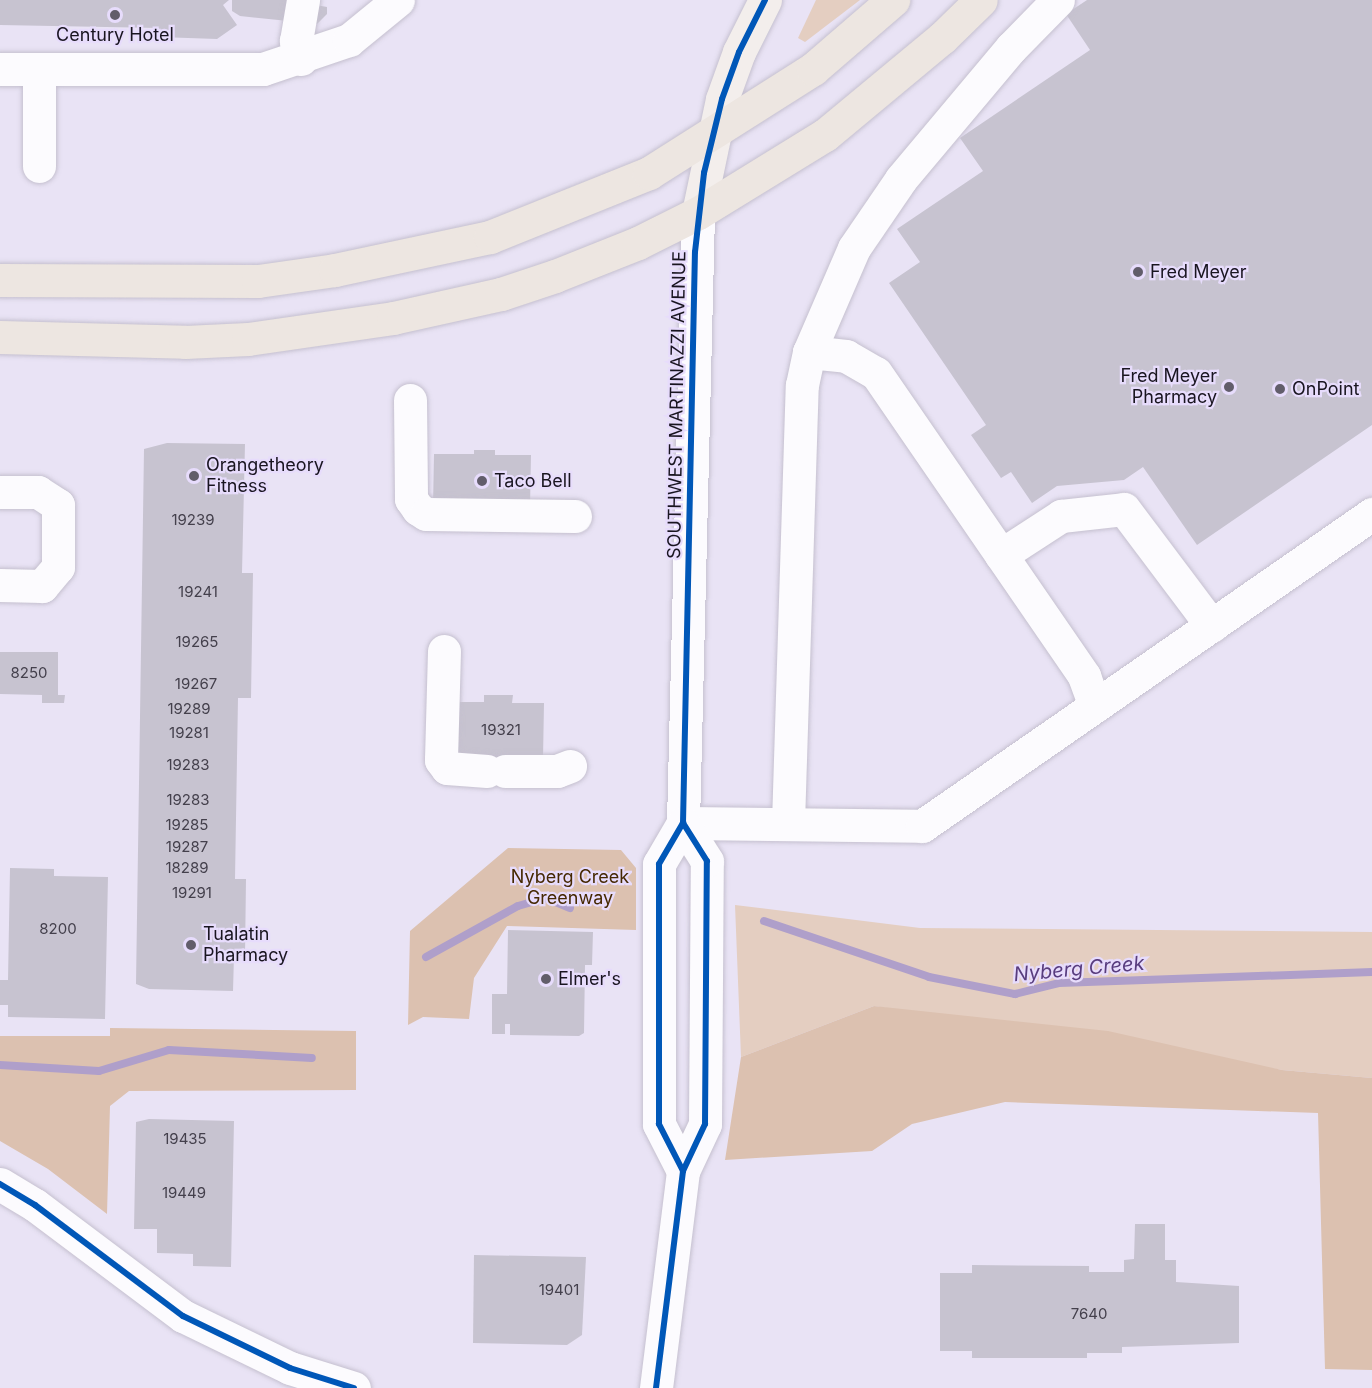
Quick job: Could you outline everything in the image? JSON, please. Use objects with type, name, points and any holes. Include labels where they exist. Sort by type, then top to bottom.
[{"type":"highway","points":[[0,280],[258,281],[432,251],[490,237],[555,214],[649,173],[813,69],[893,0]]},
{"type":"highway","points":[[0,337],[185,342],[248,339],[393,318],[501,294],[555,276],[638,243],[698,213],[825,135],[942,38],[981,0]]},
{"type":"main road","name":"SOUTHWEST MARTINAZZI AVENUE","points":[[698,213],[712,135],[730,73],[765,0]]},
{"type":"street","points":[[301,59],[296,40],[303,0]]},
{"type":"street","points":[[0,69],[238,72],[301,59],[349,40],[398,0]]},
{"type":"street","points":[[788,823],[802,385],[809,352],[854,248],[901,178],[1011,48],[1058,0]]},
{"type":"street","points":[[39,69],[39,166]]},
{"type":"street","name":"SOUTHWEST MARTINAZZI AVENUE","points":[[682,1171],[659,1124],[659,864],[683,823],[698,213]]},
{"type":"street","points":[[809,352],[846,356],[876,373],[1084,676],[1095,706]]},
{"type":"street","points":[[410,400],[411,498],[418,510],[426,514],[575,516]]},
{"type":"street","points":[[0,492],[38,492],[58,505],[58,567],[42,586],[0,585]]},
{"type":"street","points":[[1001,555],[1061,516],[1124,509],[1212,626]]},
{"type":"street","points":[[683,823],[922,826],[1372,514]]},
{"type":"street","points":[[444,651],[441,760],[447,768],[557,771],[570,766]]},
{"type":"street","points":[[656,1388],[682,1171],[705,1124],[707,861],[683,823]]},
{"type":"street","points":[[0,1184],[35,1205],[183,1316],[272,1374],[354,1388]]},
{"type":"shaded area","points":[[816,0],[860,0],[805,42],[798,38]]},
{"type":"shaded area","points":[[735,905],[920,928],[1372,932],[1372,1078],[1282,1070],[874,1006],[741,1057]]},
{"type":"green space","name":"Nyberg Creek Greenway","points":[[508,848],[621,850],[636,868],[636,930],[507,926],[474,978],[469,1019],[423,1017],[408,1025],[410,931]]},
{"type":"green space","points":[[874,1006],[1108,1031],[1282,1070],[1372,1078],[1372,1370],[1325,1369],[1318,1113],[1005,1102],[912,1124],[872,1151],[725,1160],[741,1057]]},
{"type":"green space","points":[[110,1028],[356,1031],[356,1090],[129,1091],[110,1106],[107,1214],[48,1169],[0,1141],[0,1036],[110,1036]]},
{"type":"building","name":"Century Hotel","points":[[0,0],[229,0],[223,5],[237,25],[217,39],[159,37],[159,28],[0,25]]},
{"type":"building","points":[[232,0],[287,0],[327,7],[327,14],[317,24],[240,16],[232,11]]},
{"type":"building","name":"Fred Meyer","points":[[1087,0],[1372,0],[1372,425],[1197,545],[1143,467],[1124,480],[1057,486],[1032,503],[1011,472],[1001,478],[971,435],[986,425],[889,283],[920,262],[897,229],[983,171],[960,138],[1090,50],[1066,14]]},
{"type":"building","points":[[167,443],[245,444],[242,573],[253,573],[251,698],[238,698],[235,879],[246,879],[245,956],[234,956],[233,991],[149,989],[136,984],[144,449]]},
{"type":"building","name":"Taco Bell","points":[[474,450],[495,450],[495,455],[531,455],[530,507],[433,506],[434,454],[474,454]]},
{"type":"building","points":[[0,652],[58,652],[58,695],[65,695],[64,703],[42,703],[42,695],[0,694]]},
{"type":"building","points":[[484,695],[513,695],[512,703],[544,703],[543,759],[458,758],[458,702],[484,702]]},
{"type":"building","points":[[10,868],[54,869],[54,876],[108,877],[105,1019],[8,1017],[8,1005],[0,1005],[0,980],[8,980]]},
{"type":"building","name":"Elmer's","points":[[508,930],[593,932],[592,965],[585,965],[584,1033],[579,1036],[510,1035],[510,1024],[505,1024],[505,1034],[492,1034],[492,994],[507,994]]},
{"type":"building","points":[[149,1119],[234,1121],[231,1267],[193,1266],[193,1254],[157,1253],[157,1229],[134,1229],[136,1122]]},
{"type":"building","points":[[1135,1224],[1165,1224],[1165,1260],[1176,1260],[1176,1282],[1239,1286],[1239,1343],[1122,1347],[1122,1353],[1087,1353],[1087,1358],[972,1358],[972,1351],[940,1351],[940,1273],[972,1273],[972,1265],[1089,1266],[1089,1272],[1124,1272],[1124,1260],[1134,1259]]},
{"type":"building","points":[[474,1255],[586,1257],[582,1335],[567,1345],[473,1343]]},
{"type":"waterway","name":"Nyberg Creek","points":[[426,957],[518,906],[546,898],[570,908]]},
{"type":"waterway","name":"Nyberg Creek","points":[[764,921],[929,977],[1015,994],[1059,983],[1372,972]]},
{"type":"waterway","name":"Nyberg Creek","points":[[0,1065],[99,1071],[169,1050],[312,1058]]},
{"type":"cycle path","points":[[683,1171],[659,1124],[659,864],[683,823],[695,252],[704,173],[722,99],[739,52],[765,0]]},
{"type":"cycle path","points":[[656,1388],[683,1171],[705,1124],[707,861],[683,823]]},
{"type":"cycle path","points":[[0,1184],[35,1205],[183,1316],[290,1368],[354,1388]]},
{"type":"place","name":"Century Hotel","points":[[115,15]]},
{"type":"place","name":"Fred Meyer","points":[[1138,272]]},
{"type":"place","name":"Fred Meyer Pharmacy","points":[[1229,387]]},
{"type":"place","name":"OnPoint","points":[[1280,389]]},
{"type":"place","name":"Orangetheory Fitness","points":[[194,476]]},
{"type":"place","name":"Taco Bell","points":[[482,481]]},
{"type":"place","name":"Tualatin Pharmacy","points":[[191,945]]},
{"type":"place","name":"Elmer's","points":[[546,979]]}]
